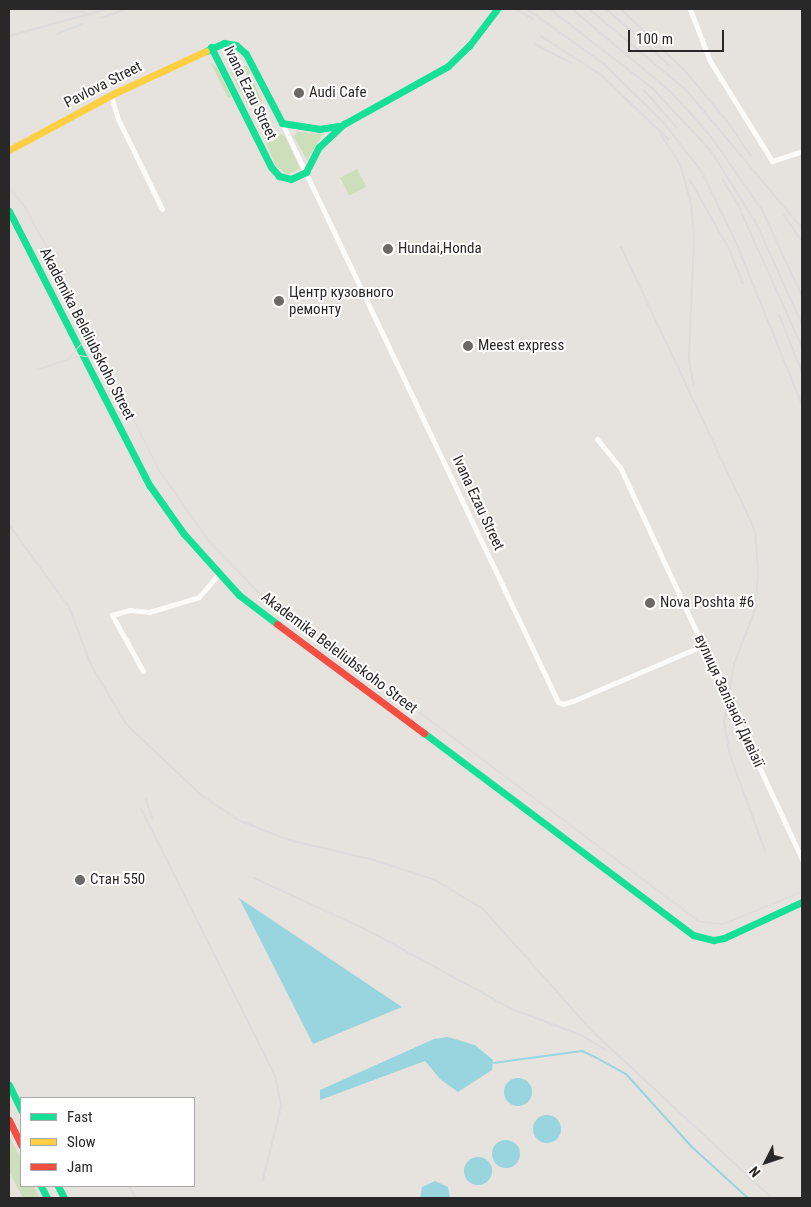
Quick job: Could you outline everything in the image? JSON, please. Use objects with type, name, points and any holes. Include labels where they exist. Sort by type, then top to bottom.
[{"type":"street","points":[[306,172],[319,147],[344,124],[425,81],[459,56],[497,9]]},
{"type":"street","points":[[690,9],[710,61],[772,161],[802,151]]},
{"type":"street","name":"Ivana Ezau Street","points":[[306,172],[287,179],[275,173],[212,47],[230,42],[242,49],[282,124],[306,172],[558,702],[563,704],[573,701],[704,645]]},
{"type":"street","name":"Pavlova Street","points":[[9,150],[110,96],[212,47]]},
{"type":"street","points":[[110,96],[118,119],[162,209]]},
{"type":"street","name":"Ivana Ezau Street","points":[[282,124],[319,129],[344,124]]},
{"type":"street","name":"Akademika Beleliubskoho Street","points":[[9,211],[150,486],[184,534],[218,574],[269,619],[693,935],[713,940],[724,938],[800,903]]},
{"type":"street","name":"вулиця Залізної Дивізії","points":[[597,439],[620,467],[802,858]]},
{"type":"street","points":[[143,671],[112,615],[130,610],[149,612],[198,596],[218,574]]},
{"type":"street","points":[[9,1085],[20,1108]]},
{"type":"street","points":[[9,1120],[20,1143]]},
{"type":"green space","points":[[211,63],[218,69],[231,97],[228,98]]},
{"type":"green space","points":[[247,65],[262,101],[256,108],[247,104],[231,72],[235,70],[240,80],[248,77],[243,67]]},
{"type":"green space","points":[[274,132],[285,136],[300,169],[288,174],[276,167],[264,137],[267,135],[271,142],[277,139]]},
{"type":"green space","points":[[297,132],[323,134],[307,160],[294,137]]},
{"type":"green space","points":[[357,169],[366,187],[349,195],[340,178]]},
{"type":"green space","points":[[9,1135],[20,1158],[20,1187],[34,1187],[40,1198],[23,1198],[9,1171]]},
{"type":"water","points":[[239,898],[402,1007],[313,1044]]},
{"type":"water","points":[[448,1037],[475,1045],[493,1060],[492,1070],[458,1092],[441,1080],[425,1061],[320,1100],[320,1090],[434,1039]]},
{"type":"water","points":[[518,1078],[528,1082],[532,1092],[528,1102],[518,1106],[508,1102],[504,1092],[508,1082]]},
{"type":"water","points":[[547,1115],[557,1119],[561,1129],[557,1139],[547,1143],[537,1139],[533,1129],[537,1119]]},
{"type":"water","points":[[506,1140],[516,1144],[520,1154],[516,1164],[506,1168],[496,1164],[492,1154],[496,1144]]},
{"type":"water","points":[[478,1157],[488,1161],[492,1171],[488,1181],[478,1185],[468,1181],[464,1171],[468,1161]]},
{"type":"water","points":[[435,1181],[448,1187],[450,1198],[420,1198],[422,1187]]},
{"type":"waterway","points":[[494,1063],[582,1051],[595,1057],[626,1074],[692,1147],[748,1198]]},
{"type":"tram line","points":[[9,187],[24,206],[47,248],[158,469],[207,539],[256,590],[699,921],[722,924],[802,891]]},
{"type":"tram line","points":[[69,357],[82,342],[81,325]]},
{"type":"tram line","points":[[37,369],[79,355],[98,358],[104,363]]},
{"type":"railway","points":[[9,36],[108,9]]},
{"type":"railway","points":[[101,18],[126,9]]},
{"type":"railway","points":[[515,9],[533,19]]},
{"type":"railway","points":[[527,9],[604,64],[663,122],[702,172],[735,240],[802,405]]},
{"type":"railway","points":[[550,9],[652,88],[711,151],[757,225],[802,324]]},
{"type":"railway","points":[[572,9],[671,92],[709,134],[762,210],[802,296]]},
{"type":"railway","points":[[589,9],[686,90],[802,228]]},
{"type":"railway","points":[[606,9],[648,45]]},
{"type":"railway","points":[[621,9],[686,72],[727,121],[751,156]]},
{"type":"railway","points":[[57,12],[86,12]]},
{"type":"railway","points":[[57,34],[82,24]]},
{"type":"railway","points":[[541,36],[601,75],[668,139]]},
{"type":"railway","points":[[643,41],[669,65]]},
{"type":"railway","points":[[535,44],[571,63]]},
{"type":"railway","points":[[644,90],[677,128]]},
{"type":"railway","points":[[661,135],[680,164],[691,203],[694,238],[689,359],[694,387]]},
{"type":"railway","points":[[690,180],[729,249],[743,283]]},
{"type":"railway","points":[[723,180],[741,210]]},
{"type":"railway","points":[[742,214],[802,347]]},
{"type":"railway","points":[[784,215],[802,242]]},
{"type":"railway","points":[[621,247],[755,531],[758,571],[755,610],[734,664],[724,722],[730,755],[765,851]]},
{"type":"railway","points":[[779,315],[802,372]]},
{"type":"railway","points":[[9,525],[69,607],[91,665],[126,724],[201,795],[238,820],[289,840],[370,859],[435,880],[483,909],[591,1030],[772,1198]]},
{"type":"railway","points":[[146,799],[152,819]]},
{"type":"railway","points":[[141,809],[275,1075],[281,1107],[263,1180]]},
{"type":"railway","points":[[254,878],[369,931],[514,1010],[579,1034],[606,1050]]},
{"type":"railway","points":[[130,1187],[136,1198]]},
{"type":"traffic: fast","points":[[211,47],[271,167],[279,176],[291,179],[306,172],[319,147],[344,124],[448,66],[469,46],[497,9]]},
{"type":"traffic: fast","points":[[206,51],[224,43],[236,45],[246,54],[282,123],[319,129],[339,126]]},
{"type":"traffic: fast","points":[[9,211],[150,486],[184,534],[239,595],[277,624]]},
{"type":"traffic: fast","points":[[424,733],[693,935],[713,940],[724,938],[802,902]]},
{"type":"traffic: fast","points":[[9,1085],[20,1108]]},
{"type":"traffic: fast","points":[[42,1187],[47,1198]]},
{"type":"traffic: fast","points":[[58,1187],[64,1198]]},
{"type":"traffic: slow","points":[[9,150],[115,93],[206,51]]},
{"type":"traffic: jam","points":[[277,624],[424,733]]},
{"type":"traffic: jam","points":[[9,1120],[20,1143]]},
{"type":"place","name":"Audi Cafe","points":[[299,93]]},
{"type":"place","name":"Hundai,Honda","points":[[388,249]]},
{"type":"place","name":"Центр кузовного ремонту","points":[[279,301]]},
{"type":"place","name":"Meest express","points":[[468,346]]},
{"type":"place","name":"Nova Poshta #6","points":[[650,603]]},
{"type":"place","name":"Стан 550","points":[[80,880]]}]
